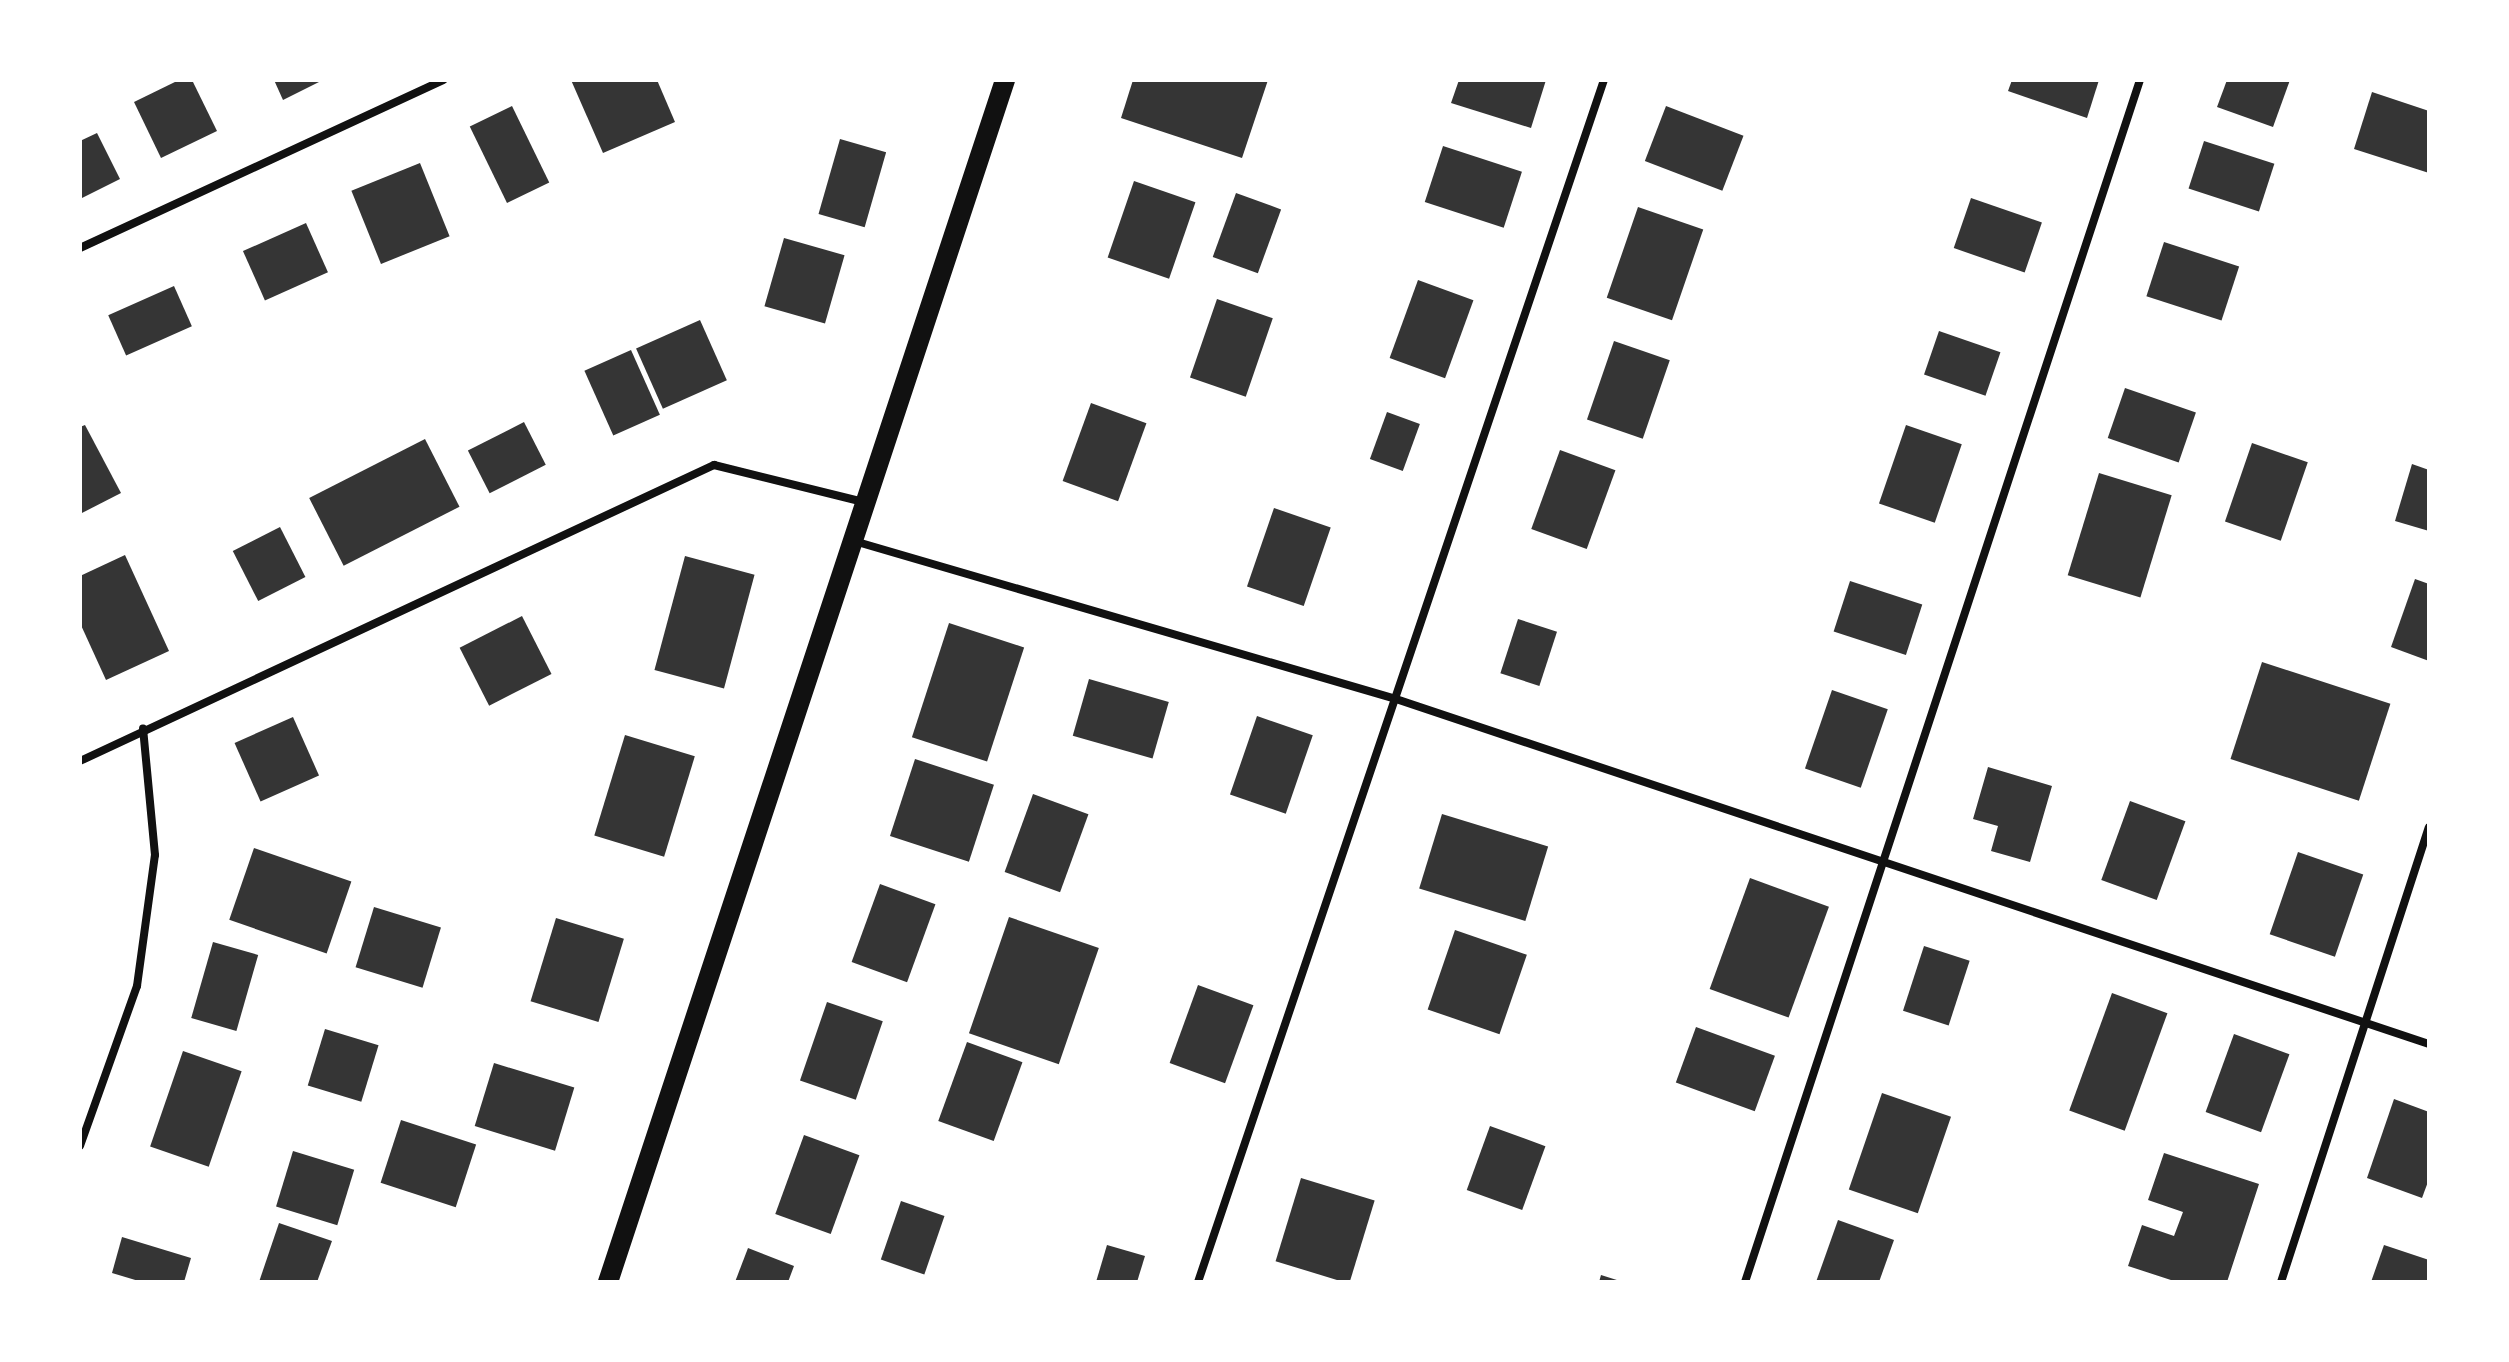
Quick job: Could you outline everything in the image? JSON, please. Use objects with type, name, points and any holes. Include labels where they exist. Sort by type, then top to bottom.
[{"type":"main road","points":[[608,1282],[1005,80]]},
{"type":"street","points":[[80,248],[443,80]]},
{"type":"street","points":[[1198,1282],[1604,80]]},
{"type":"street","points":[[1745,1282],[1879,862],[2140,80]]},
{"type":"street","points":[[80,761],[714,465],[865,503]]},
{"type":"street","points":[[853,541],[1396,699],[2429,1044]]},
{"type":"street","points":[[80,1146],[137,986],[155,855],[143,729]]},
{"type":"street","points":[[2281,1282],[2362,1021],[2429,827]]},
{"type":"building","points":[[179,80],[192,80],[217,131],[161,158],[134,102]]},
{"type":"building","points":[[274,80],[323,80],[283,100]]},
{"type":"building","points":[[571,80],[657,80],[675,122],[603,153]]},
{"type":"building","points":[[1133,80],[1268,80],[1242,158],[1121,118]]},
{"type":"building","points":[[1459,80],[1546,80],[1531,128],[1451,103]]},
{"type":"building","points":[[2012,80],[2099,80],[2087,118],[2008,91]]},
{"type":"building","points":[[2227,80],[2290,80],[2273,127],[2217,107]]},
{"type":"building","points":[[2372,92],[2429,111],[2429,173],[2354,149]]},
{"type":"building","points":[[512,106],[549,182],[507,203],[470,127]]},
{"type":"building","points":[[1666,106],[1743,136],[1722,191],[1645,161]]},
{"type":"building","points":[[97,133],[120,179],[80,199],[80,141]]},
{"type":"building","points":[[840,139],[886,152],[865,227],[819,214]]},
{"type":"building","points":[[2204,141],[2274,164],[2259,211],[2189,189]]},
{"type":"building","points":[[1443,146],[1522,172],[1504,228],[1425,202]]},
{"type":"building","points":[[420,163],[450,236],[381,264],[351,191]]},
{"type":"building","points":[[1134,181],[1195,202],[1169,279],[1108,258]]},
{"type":"building","points":[[1236,193],[1281,209],[1258,273],[1213,257]]},
{"type":"building","points":[[1971,198],[2042,222],[2025,273],[1954,248]]},
{"type":"building","points":[[1638,207],[1703,229],[1672,320],[1607,298]]},
{"type":"building","points":[[306,223],[328,272],[265,300],[243,251]]},
{"type":"building","points":[[784,238],[845,255],[825,324],[764,306]]},
{"type":"building","points":[[2164,242],[2239,266],[2222,321],[2146,296]]},
{"type":"building","points":[[1418,280],[1473,300],[1445,378],[1390,358]]},
{"type":"building","points":[[174,286],[192,326],[126,355],[108,315]]},
{"type":"building","points":[[1217,299],[1273,318],[1246,397],[1190,377]]},
{"type":"building","points":[[700,320],[727,380],[663,409],[636,348]]},
{"type":"building","points":[[1939,331],[2000,352],[1985,396],[1924,374]]},
{"type":"building","points":[[1614,341],[1670,360],[1643,439],[1587,419]]},
{"type":"building","points":[[631,350],[660,415],[613,436],[584,371]]},
{"type":"building","points":[[2125,388],[2196,412],[2179,463],[2108,438]]},
{"type":"building","points":[[1091,403],[1146,423],[1118,501],[1063,481]]},
{"type":"building","points":[[1387,412],[1420,424],[1403,471],[1370,459]]},
{"type":"building","points":[[524,422],[546,465],[490,493],[468,451]]},
{"type":"building","points":[[85,425],[121,493],[80,514],[80,427]]},
{"type":"building","points":[[1906,425],[1962,444],[1935,523],[1879,503]]},
{"type":"building","points":[[425,439],[460,507],[344,566],[309,498]]},
{"type":"building","points":[[2252,443],[2308,462],[2281,541],[2225,521]]},
{"type":"building","points":[[1560,450],[1615,470],[1587,549],[1531,529]]},
{"type":"building","points":[[2412,464],[2429,470],[2429,531],[2395,521]]},
{"type":"building","points":[[2099,473],[2172,495],[2140,598],[2068,575]]},
{"type":"building","points":[[1274,508],[1331,528],[1304,606],[1247,586]]},
{"type":"building","points":[[280,527],[305,577],[258,601],[233,551]]},
{"type":"building","points":[[125,555],[169,651],[106,680],[80,623],[80,576]]},
{"type":"building","points":[[685,556],[755,575],[724,689],[654,670]]},
{"type":"building","points":[[2415,579],[2429,584],[2429,661],[2391,647]]},
{"type":"building","points":[[1850,581],[1922,604],[1906,655],[1834,631]]},
{"type":"building","points":[[522,616],[552,674],[489,706],[460,648]]},
{"type":"building","points":[[1518,619],[1557,632],[1539,686],[1500,673]]},
{"type":"building","points":[[949,623],[1024,647],[987,762],[912,737]]},
{"type":"building","points":[[2262,662],[2390,704],[2359,801],[2230,759]]},
{"type":"building","points":[[1089,679],[1169,702],[1153,759],[1073,736]]},
{"type":"building","points":[[1832,690],[1888,709],[1861,788],[1805,768]]},
{"type":"building","points":[[1257,716],[1313,735],[1286,814],[1230,794]]},
{"type":"building","points":[[293,717],[319,775],[261,801],[235,743]]},
{"type":"building","points":[[625,735],[695,756],[664,857],[594,835]]},
{"type":"building","points":[[915,759],[994,785],[969,862],[890,836]]},
{"type":"building","points":[[1988,767],[2052,786],[2030,862],[1991,851],[1998,826],[1973,819]]},
{"type":"building","points":[[1033,794],[1088,814],[1060,892],[1005,872]]},
{"type":"building","points":[[2130,801],[2185,821],[2157,900],[2101,880]]},
{"type":"building","points":[[1442,814],[1548,846],[1525,921],[1419,889]]},
{"type":"building","points":[[254,848],[351,882],[327,953],[229,920]]},
{"type":"building","points":[[2298,852],[2363,874],[2335,957],[2270,934]]},
{"type":"building","points":[[1750,878],[1829,907],[1789,1018],[1710,989]]},
{"type":"building","points":[[880,884],[935,904],[907,982],[852,962]]},
{"type":"building","points":[[374,907],[441,927],[423,988],[356,967]]},
{"type":"building","points":[[1009,917],[1099,948],[1059,1064],[969,1033]]},
{"type":"building","points":[[556,918],[624,939],[598,1022],[531,1001]]},
{"type":"building","points":[[1455,930],[1527,955],[1500,1034],[1428,1009]]},
{"type":"building","points":[[213,942],[258,955],[236,1031],[191,1018]]},
{"type":"building","points":[[1924,946],[1970,961],[1949,1026],[1903,1011]]},
{"type":"building","points":[[1198,985],[1253,1005],[1225,1083],[1170,1063]]},
{"type":"building","points":[[2112,993],[2167,1013],[2125,1131],[2069,1110]]},
{"type":"building","points":[[827,1002],[883,1021],[856,1100],[800,1080]]},
{"type":"building","points":[[1696,1027],[1775,1056],[1755,1111],[1676,1082]]},
{"type":"building","points":[[325,1029],[379,1045],[361,1102],[308,1085]]},
{"type":"building","points":[[2234,1034],[2289,1054],[2261,1132],[2206,1112]]},
{"type":"building","points":[[967,1042],[1022,1062],[994,1141],[938,1121]]},
{"type":"building","points":[[183,1051],[242,1071],[209,1167],[150,1146]]},
{"type":"building","points":[[494,1063],[574,1088],[555,1151],[475,1126]]},
{"type":"building","points":[[1882,1093],[1951,1117],[1918,1213],[1849,1189]]},
{"type":"building","points":[[2394,1099],[2429,1112],[2429,1179],[2422,1198],[2367,1178]]},
{"type":"building","points":[[401,1120],[476,1144],[456,1207],[381,1183]]},
{"type":"building","points":[[1490,1126],[1545,1146],[1522,1210],[1467,1190]]},
{"type":"building","points":[[804,1135],[859,1155],[831,1234],[775,1214]]},
{"type":"building","points":[[293,1151],[354,1170],[337,1225],[276,1206]]},
{"type":"building","points":[[2164,1153],[2259,1184],[2227,1282],[2177,1282],[2128,1266],[2142,1225],[2174,1236],[2183,1212],[2148,1200]]},
{"type":"building","points":[[1301,1178],[1375,1201],[1350,1282],[1276,1261]]},
{"type":"building","points":[[901,1201],[944,1216],[924,1275],[881,1260]]},
{"type":"building","points":[[1838,1220],[1894,1240],[1879,1282],[1816,1282]]},
{"type":"building","points":[[279,1223],[332,1241],[317,1282],[259,1282]]},
{"type":"building","points":[[122,1237],[191,1258],[184,1282],[142,1282],[112,1273]]},
{"type":"building","points":[[1107,1245],[1145,1256],[1137,1282],[1096,1282]]},
{"type":"building","points":[[2384,1245],[2429,1260],[2429,1282],[2371,1282]]},
{"type":"building","points":[[748,1248],[794,1266],[788,1282],[735,1282]]},
{"type":"building","points":[[1601,1275],[1620,1281],[1620,1282],[1599,1282]]}]
